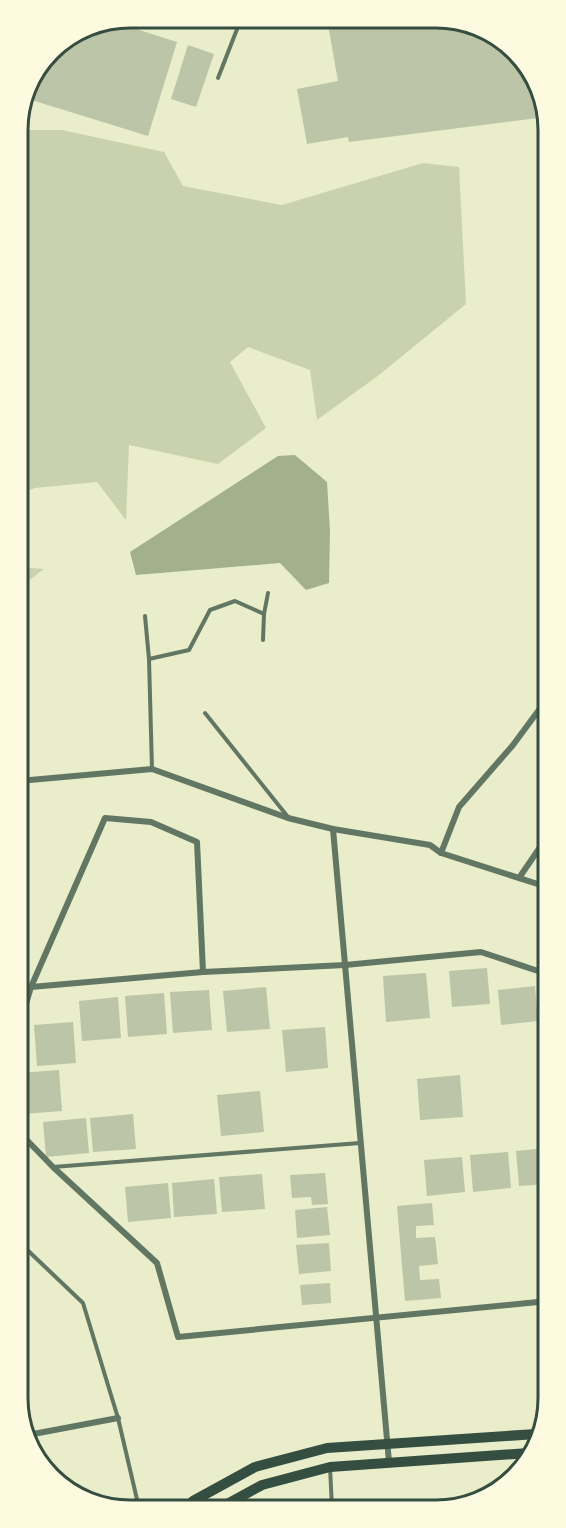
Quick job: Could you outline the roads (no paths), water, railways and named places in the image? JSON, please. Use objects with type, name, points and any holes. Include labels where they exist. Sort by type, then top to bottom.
[{"type":"main road","points":[[195,1500],[255,1467],[327,1448],[531,1434]]},
{"type":"main road","points":[[235,1500],[262,1485],[330,1467],[520,1453]]},
{"type":"street","points":[[441,853],[459,807],[513,745],[538,712]]},
{"type":"street","points":[[28,780],[152,769],[288,818],[333,829],[430,845],[441,853],[537,883]]},
{"type":"street","points":[[28,996],[105,818],[151,822],[197,842],[204,972]]},
{"type":"street","points":[[333,829],[388,1462]]},
{"type":"street","points":[[519,878],[537,851]]},
{"type":"street","points":[[31,987],[204,972],[345,965],[481,952],[537,971]]},
{"type":"street","points":[[28,1141],[157,1263],[178,1337],[537,1302]]},
{"type":"street","points":[[35,1434],[118,1418]]},
{"type":"lane","points":[[218,78],[237,28]]},
{"type":"lane","points":[[263,640],[268,592]]},
{"type":"lane","points":[[149,659],[189,650],[210,610],[236,601],[264,614]]},
{"type":"lane","points":[[145,616],[149,659],[152,769]]},
{"type":"lane","points":[[205,714],[288,818]]},
{"type":"lane","points":[[53,1167],[360,1143]]},
{"type":"lane","points":[[28,1251],[82,1303],[118,1418],[137,1500]]},
{"type":"lane","points":[[330,1467],[332,1500]]}]
